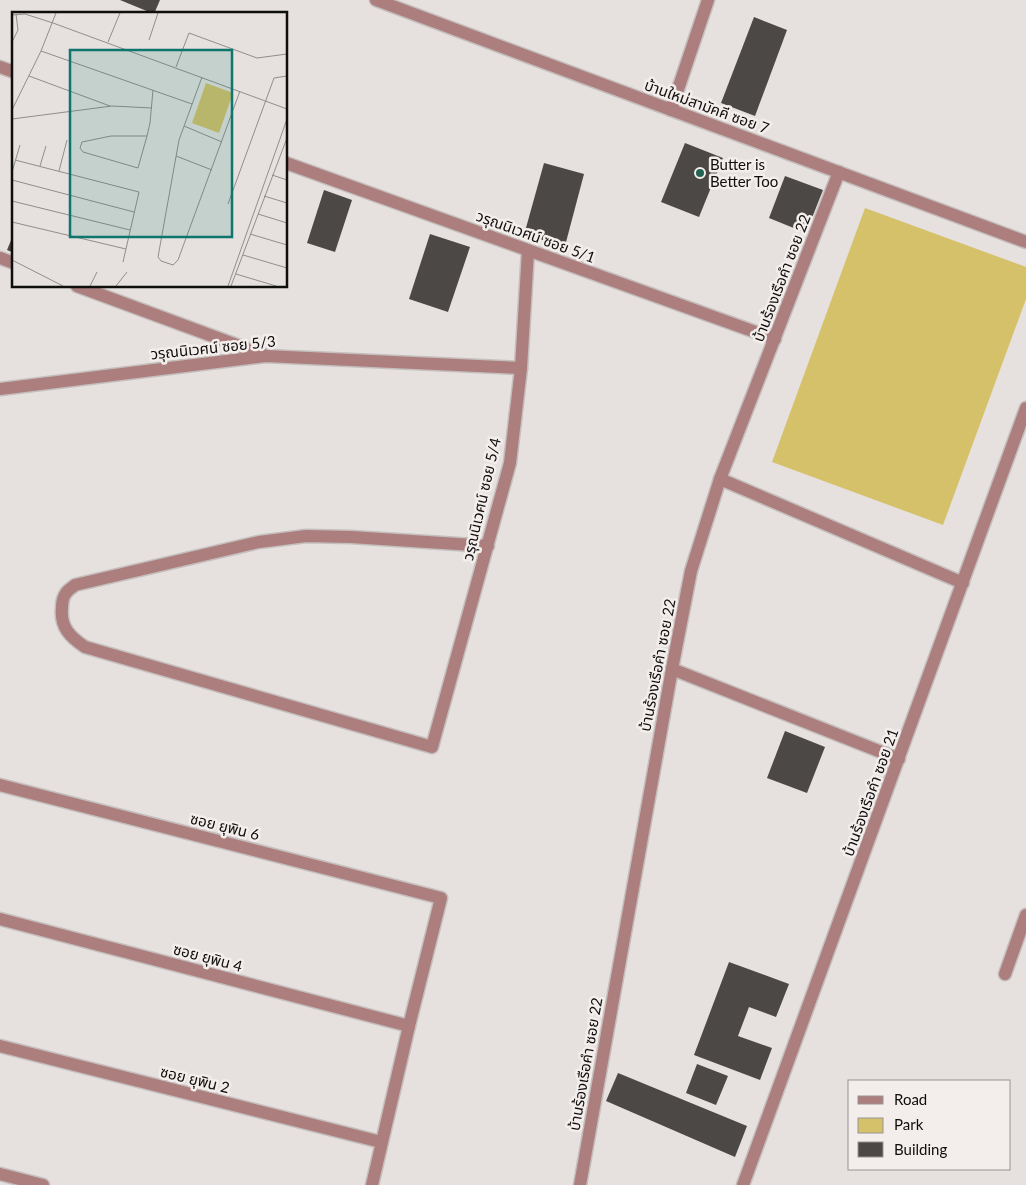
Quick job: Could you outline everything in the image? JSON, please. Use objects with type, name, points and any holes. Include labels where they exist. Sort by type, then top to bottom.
[{"type":"street","name":"บ้านใหม่สามัคคี ซอย 7","points":[[376,0],[1026,242]]},
{"type":"street","points":[[671,110],[708,0]]},
{"type":"street","points":[[0,67],[12,71]]},
{"type":"street","name":"วรุณนิเวศน์ ซอย 5/1","points":[[288,164],[775,339]]},
{"type":"street","name":"บ้านร้องเรือคำ ซอย 22","points":[[580,1185],[672,669],[692,571],[720,479],[839,172]]},
{"type":"street","name":"วรุณนิเวศน์ ซอย 5/4","points":[[488,546],[306,536],[258,542],[75,585],[66,593],[61,611],[65,630],[73,639],[85,647],[432,747],[488,546],[510,463],[521,368],[528,251]]},
{"type":"street","points":[[0,258],[12,262]]},
{"type":"street","points":[[82,288],[266,356]]},
{"type":"street","name":"วรุณนิเวศน์ ซอย 5/3","points":[[0,389],[266,356],[521,368]]},
{"type":"street","name":"บ้านร้องเรือคำ ซอย 21","points":[[743,1185],[1026,408]]},
{"type":"street","points":[[720,479],[963,583]]},
{"type":"street","points":[[672,669],[899,759]]},
{"type":"street","name":"ซอย ยุพิน 6","points":[[0,786],[441,898],[409,1026]]},
{"type":"street","points":[[1005,974],[1026,915]]},
{"type":"street","name":"ซอย ยุพิน 4","points":[[0,918],[409,1026]]},
{"type":"street","points":[[372,1185],[409,1026]]},
{"type":"street","name":"ซอย ยุพิน 2","points":[[0,1046],[381,1142]]},
{"type":"street","points":[[0,1174],[44,1185]]},
{"type":"green space","points":[[865,208],[1026,267],[1026,299],[943,525],[772,462]]},
{"type":"building","points":[[120,0],[160,0],[155,12],[149,12]]},
{"type":"building","points":[[754,17],[787,30],[755,116],[721,103]]},
{"type":"building","points":[[685,143],[723,158],[699,217],[661,202]]},
{"type":"building","points":[[544,163],[584,174],[565,246],[524,235]]},
{"type":"building","points":[[785,176],[823,190],[806,233],[769,218]]},
{"type":"building","points":[[324,190],[352,200],[335,252],[307,243]]},
{"type":"building","points":[[430,234],[470,247],[448,312],[409,299]]},
{"type":"building","points":[[12,238],[12,252],[7,250]]},
{"type":"building","points":[[785,731],[825,747],[807,793],[767,778]]},
{"type":"building","points":[[729,962],[789,984],[776,1017],[749,1007],[738,1036],[772,1048],[760,1080],[694,1055]]},
{"type":"building","points":[[697,1064],[728,1076],[716,1105],[686,1093]]},
{"type":"building","points":[[618,1073],[747,1126],[735,1157],[606,1101]]},
{"type":"place","name":"Butter is Better Too","points":[[700,173]]}]
